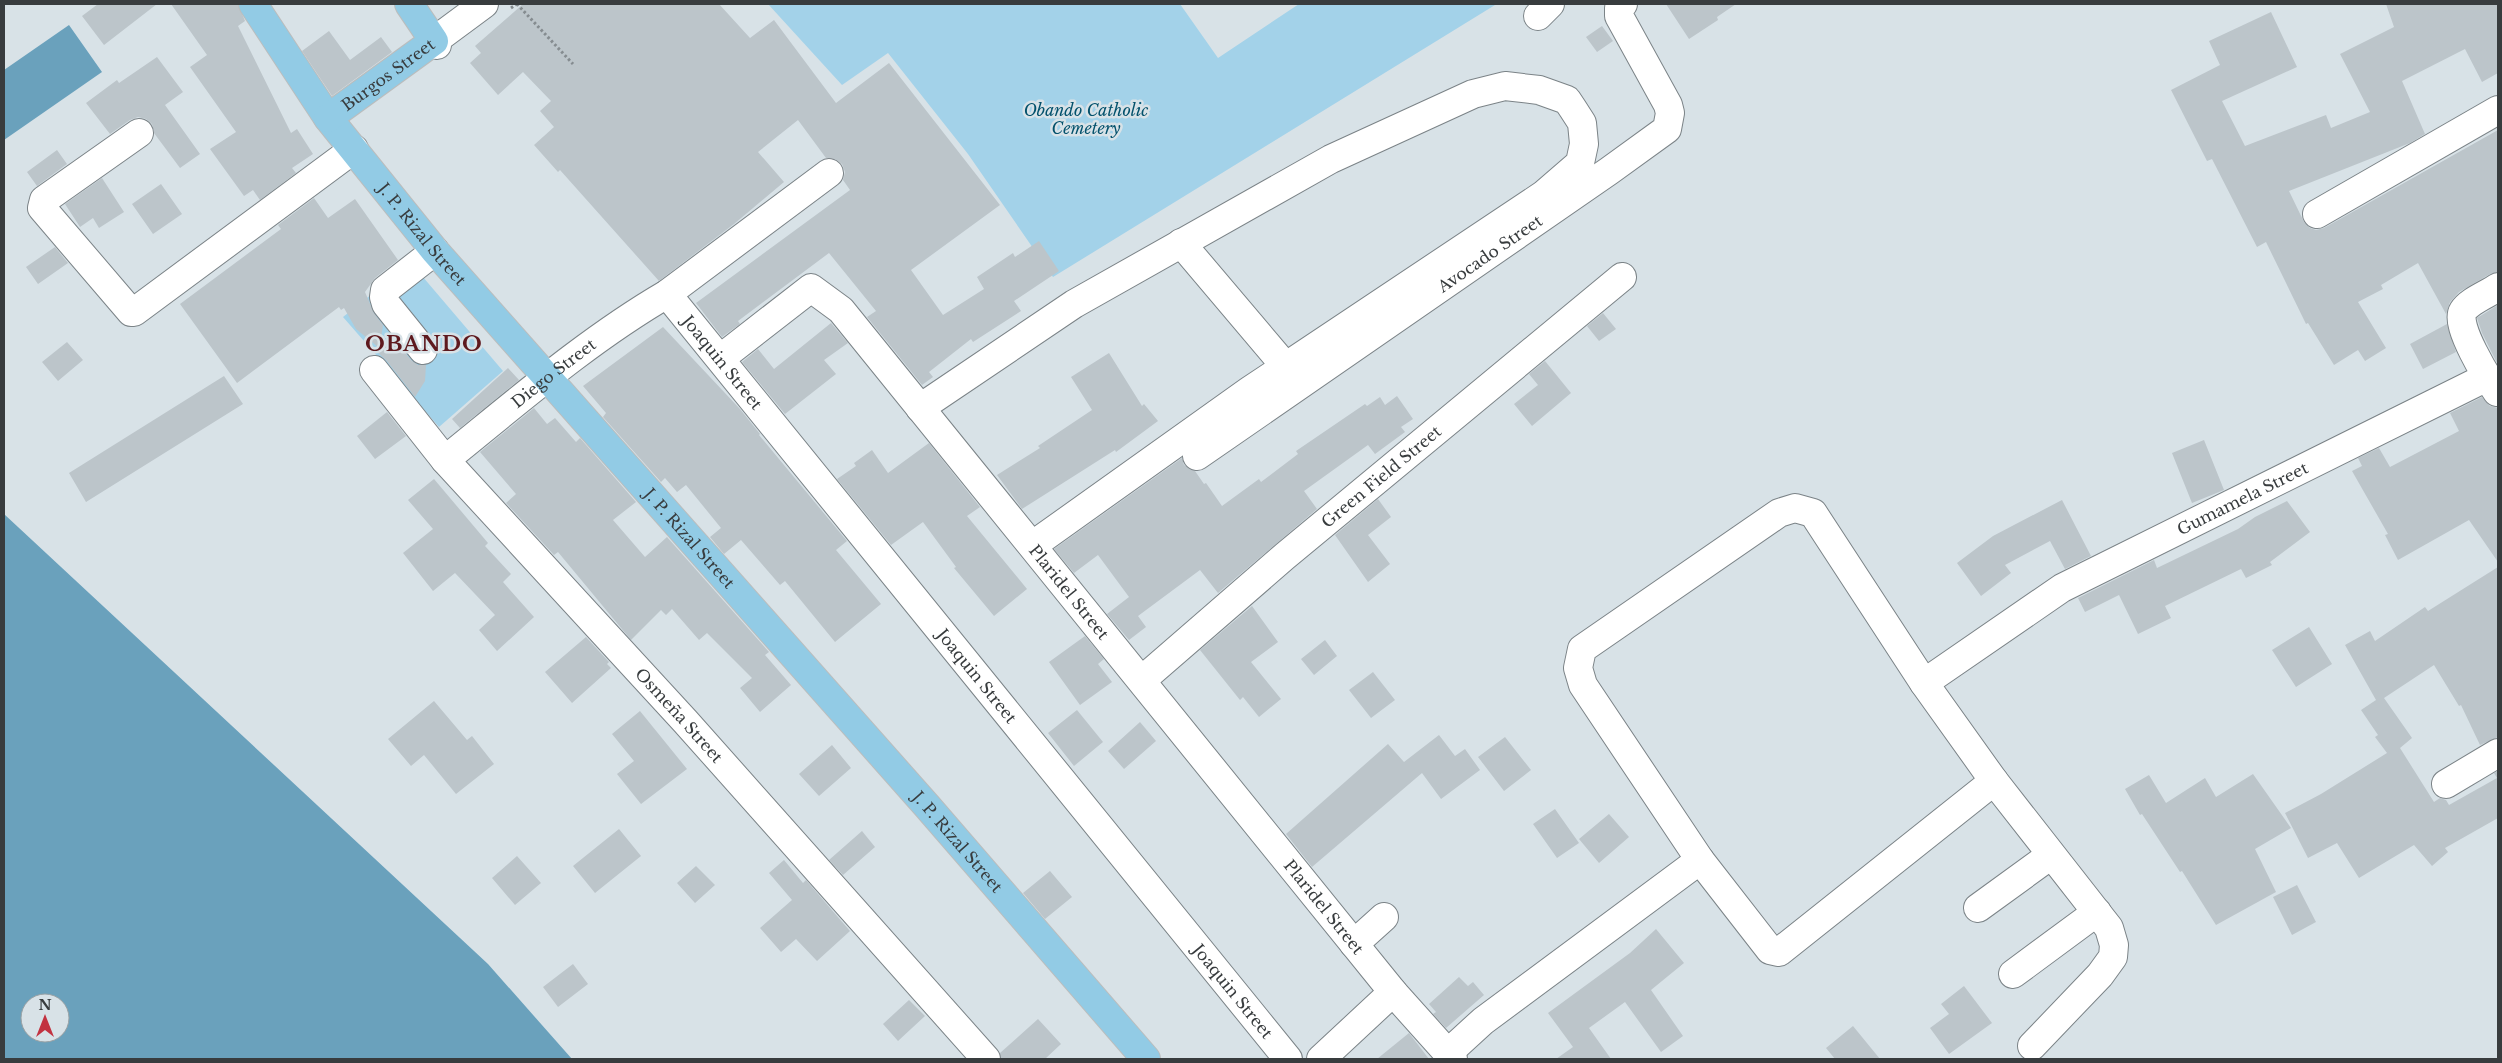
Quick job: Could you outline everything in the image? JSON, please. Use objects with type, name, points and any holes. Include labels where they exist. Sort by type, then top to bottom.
[{"type":"main road","name":"J. P. Rizal Street","points":[[253,4],[328,118],[435,251],[549,377],[927,806],[1146,1059]]},
{"type":"main road","name":"Burgos Street","points":[[328,118],[436,43],[409,4]]},
{"type":"street","points":[[436,43],[484,4]]},
{"type":"street","name":"Avocado Street","points":[[1197,456],[1610,171],[1667,129],[1670,113],[1664,95],[1619,16],[1618,5]]},
{"type":"street","points":[[920,408],[1074,304],[1331,159],[1474,94],[1505,86],[1539,90],[1566,100],[1582,123],[1584,144],[1580,163],[1543,195],[1286,366],[1033,545]]},
{"type":"street","points":[[2317,214],[2498,110]]},
{"type":"street","points":[[140,133],[42,204],[42,208],[130,312],[134,312],[354,149]]},
{"type":"street","name":"Diego Street","points":[[445,460],[549,377],[645,307],[667,294],[829,173]]},
{"type":"street","points":[[1181,244],[1286,366]]},
{"type":"street","points":[[423,350],[386,304],[384,297],[385,290],[435,251]]},
{"type":"street","name":"Green Field Street","points":[[1142,680],[1285,556],[1622,277]]},
{"type":"street","points":[[2493,385],[2461,326],[2461,315],[2468,306],[2498,287]]},
{"type":"street","name":"Plaridel Street","points":[[722,358],[811,288],[841,310],[1393,992],[1450,1056]]},
{"type":"street","name":"Joaquin Street","points":[[667,294],[722,358],[1288,1059]]},
{"type":"street","name":"Osmeña Street","points":[[374,370],[445,460],[685,721],[986,1059]]},
{"type":"street","name":"Gumamela Street","points":[[1924,683],[2062,588],[2493,385]]},
{"type":"street","points":[[1994,781],[1779,952],[1770,950],[1700,860],[1583,685],[1578,668],[1582,649],[1779,513],[1795,508],[1813,513],[1924,683],[1994,781],[2097,912],[2112,935],[2113,957],[2100,975],[2032,1046]]},
{"type":"street","points":[[2446,784],[2498,753]]},
{"type":"street","points":[[1978,908],[2051,855]]},
{"type":"street","points":[[1450,1056],[1483,1021],[1700,860]]},
{"type":"street","points":[[2013,974],[2097,912]]},
{"type":"street","points":[[1354,944],[1384,917]]},
{"type":"street","points":[[1321,1059],[1393,992]]},
{"type":"path","points":[[517,4],[572,64]]},
{"type":"green space","name":"Obando Catholic Cemetery","points":[[768,4],[1180,4],[1218,58],[1299,4],[1495,5],[1053,277],[968,154],[888,53],[842,85]]},
{"type":"green space","points":[[411,263],[503,371],[439,427],[343,317]]},
{"type":"shaded area","points":[[69,25],[102,72],[4,140],[4,70]]},
{"type":"shaded area","points":[[4,514],[488,964],[572,1059],[4,1059]]},
{"type":"building","points":[[98,4],[157,4],[104,45],[82,16]]},
{"type":"building","points":[[171,4],[238,4],[245,21],[238,26],[291,133],[297,129],[313,154],[292,168],[296,173],[260,200],[253,190],[244,196],[210,149],[236,132],[190,67],[207,55]]},
{"type":"building","points":[[523,4],[719,4],[750,38],[774,20],[836,103],[889,63],[1000,205],[911,270],[943,315],[984,289],[977,277],[1013,253],[1015,257],[1039,241],[1059,271],[1014,301],[1021,311],[973,342],[971,339],[929,372],[933,377],[922,385],[867,317],[876,311],[829,253],[738,321],[740,324],[722,337],[696,303],[850,190],[843,180],[845,172],[842,164],[835,159],[826,158],[798,120],[758,152],[784,182],[734,224],[659,281],[560,170],[558,172],[534,145],[554,127],[540,111],[551,101],[523,72],[498,95],[470,63],[481,53],[475,46]]},
{"type":"building","points":[[1666,4],[1736,4],[1717,17],[1718,20],[1689,39]]},
{"type":"building","points":[[2386,4],[2498,4],[2498,73],[2482,82],[2465,49],[2402,81],[2425,134],[2410,143],[2289,191],[2304,222],[2310,228],[2316,230],[2324,228],[2498,130],[2498,272],[2490,274],[2459,292],[2450,302],[2446,314],[2418,263],[2381,285],[2383,289],[2358,302],[2386,348],[2365,361],[2358,350],[2334,365],[2308,323],[2306,324],[2266,242],[2257,247],[2212,159],[2207,161],[2171,90],[2220,65],[2209,41],[2271,12],[2297,67],[2222,101],[2245,146],[2326,115],[2331,128],[2370,112],[2340,54],[2394,27]]},
{"type":"building","points":[[1602,26],[1613,41],[1597,52],[1586,37]]},
{"type":"building","points":[[329,31],[350,60],[381,37],[392,52],[332,96],[302,51]]},
{"type":"building","points":[[157,57],[183,92],[165,105],[200,154],[180,168],[154,133],[152,124],[146,119],[138,117],[130,120],[110,134],[86,103],[117,80],[119,83]]},
{"type":"building","points":[[57,150],[67,164],[37,186],[27,172]]},
{"type":"building","points":[[102,178],[124,212],[99,228],[93,218],[80,227],[65,204]]},
{"type":"building","points":[[161,184],[182,214],[153,234],[132,204]]},
{"type":"building","points":[[314,198],[328,218],[355,199],[398,260],[375,278],[365,292],[374,313],[383,325],[380,345],[390,337],[393,338],[411,360],[418,365],[426,365],[425,381],[415,397],[386,360],[374,349],[378,347],[356,329],[344,308],[341,310],[339,307],[237,383],[180,304],[281,229],[278,225]]},
{"type":"building","points":[[55,247],[68,263],[38,284],[26,267]]},
{"type":"building","points":[[2498,305],[2498,365],[2482,333],[2477,318]]},
{"type":"building","points":[[1603,313],[1616,329],[1599,341],[1587,326]]},
{"type":"building","points":[[831,323],[848,343],[824,360],[836,374],[785,414],[742,362],[758,349],[774,369]]},
{"type":"building","points":[[2447,324],[2456,352],[2423,369],[2410,344]]},
{"type":"building","points":[[663,327],[740,409],[759,435],[847,541],[836,550],[881,604],[835,642],[785,581],[780,585],[741,540],[724,554],[710,537],[721,528],[686,485],[677,492],[665,478],[661,482],[603,417],[606,413],[583,386]]},
{"type":"building","points":[[67,342],[83,360],[58,381],[42,362]]},
{"type":"building","points":[[1109,353],[1142,406],[1144,404],[1158,421],[1116,452],[1115,450],[1022,509],[997,475],[1040,448],[1038,446],[1092,410],[1071,377]]},
{"type":"building","points":[[1545,361],[1571,393],[1532,426],[1514,404],[1538,385],[1529,374]]},
{"type":"building","points":[[508,368],[519,380],[460,428],[452,419]]},
{"type":"building","points":[[224,376],[243,404],[86,502],[69,473]]},
{"type":"building","points":[[1397,396],[1413,419],[1401,427],[1405,432],[1375,454],[1368,445],[1304,491],[1317,509],[1218,593],[1200,570],[1138,616],[1146,627],[1129,640],[1107,614],[1129,597],[1098,555],[1074,573],[1054,549],[1182,458],[1184,465],[1195,471],[1222,506],[1259,479],[1261,482],[1298,454],[1296,451],[1365,404],[1367,406],[1380,397],[1385,405]]},
{"type":"building","points":[[2482,397],[2490,406],[2498,408],[2498,562],[2469,520],[2398,560],[2385,535],[2388,534],[2352,471],[2362,466],[2358,458],[2379,448],[2390,467],[2459,431],[2450,413]]},
{"type":"building","points":[[534,408],[547,424],[555,418],[576,442],[580,438],[636,502],[613,520],[645,557],[667,537],[769,652],[765,655],[791,685],[760,712],[740,688],[752,678],[707,633],[699,640],[672,609],[666,615],[661,610],[631,640],[558,552],[554,555],[506,503],[516,494],[480,452]]},
{"type":"building","points":[[387,412],[406,436],[375,459],[357,436]]},
{"type":"building","points":[[2204,440],[2224,490],[2192,503],[2172,453]]},
{"type":"building","points":[[929,443],[980,507],[967,516],[1027,589],[994,616],[954,568],[956,567],[923,522],[891,545],[837,479],[856,466],[854,463],[872,450],[888,473]]},
{"type":"building","points":[[434,479],[488,543],[485,546],[511,574],[503,582],[534,617],[497,651],[479,630],[495,615],[455,573],[433,591],[403,553],[433,529],[408,500]]},
{"type":"building","points":[[1378,499],[1391,517],[1368,535],[1390,564],[1368,582],[1335,535]]},
{"type":"building","points":[[2062,500],[2091,556],[2065,569],[2050,541],[2005,565],[2011,573],[1981,596],[1957,563],[1993,536]]},
{"type":"building","points":[[2287,501],[2310,532],[2270,562],[2272,565],[2246,578],[2241,569],[2165,606],[2171,618],[2138,634],[2119,595],[2085,612],[2078,598],[2154,560],[2157,568],[2238,529],[2255,517]]},
{"type":"building","points":[[2498,567],[2498,737],[2480,745],[2461,705],[2459,706],[2434,665],[2384,698],[2412,738],[2400,748],[2434,802],[2440,798],[2446,800],[2449,805],[2497,778],[2494,773],[2498,771],[2498,818],[2445,848],[2448,852],[2432,866],[2414,845],[2359,878],[2337,843],[2308,858],[2285,813],[2321,794],[2387,753],[2375,737],[2378,735],[2361,710],[2376,700],[2345,645],[2370,631],[2375,641],[2425,607],[2428,611]]},
{"type":"building","points":[[1252,606],[1278,642],[1251,662],[1281,699],[1259,717],[1243,697],[1240,700],[1200,650]]},
{"type":"building","points":[[2309,627],[2332,664],[2296,687],[2272,650]]},
{"type":"building","points":[[1085,636],[1104,659],[1098,664],[1112,682],[1080,705],[1049,662]]},
{"type":"building","points":[[586,637],[609,662],[607,664],[611,668],[572,703],[545,672]]},
{"type":"building","points":[[1325,640],[1337,656],[1314,675],[1301,659]]},
{"type":"building","points":[[1373,672],[1395,700],[1371,718],[1349,690]]},
{"type":"building","points":[[434,701],[467,740],[472,736],[494,764],[456,794],[424,755],[411,766],[388,739]]},
{"type":"building","points":[[1077,710],[1103,742],[1074,766],[1048,733]]},
{"type":"building","points":[[640,711],[687,769],[641,804],[617,774],[634,761],[612,734]]},
{"type":"building","points":[[1140,722],[1156,741],[1124,769],[1108,751]]},
{"type":"building","points":[[1439,735],[1455,756],[1465,749],[1480,770],[1441,799],[1422,773],[1312,867],[1286,834],[1388,744],[1404,762]]},
{"type":"building","points":[[1505,737],[1531,770],[1504,791],[1478,757]]},
{"type":"building","points":[[832,745],[851,768],[819,796],[799,774]]},
{"type":"building","points":[[2253,774],[2291,828],[2255,849],[2276,892],[2216,925],[2182,871],[2180,872],[2142,814],[2140,815],[2125,789],[2149,775],[2166,803],[2205,778],[2216,797]]},
{"type":"building","points":[[1555,809],[1579,843],[1557,858],[1533,824]]},
{"type":"building","points":[[1609,814],[1629,837],[1599,863],[1579,839]]},
{"type":"building","points":[[619,829],[641,856],[595,893],[573,866]]},
{"type":"building","points":[[862,831],[875,847],[843,875],[829,860]]},
{"type":"building","points":[[517,856],[541,883],[515,905],[492,878]]},
{"type":"building","points":[[784,860],[803,883],[806,880],[850,931],[817,961],[796,939],[781,952],[760,928],[792,900],[769,873]]},
{"type":"building","points":[[696,866],[715,885],[695,903],[677,883]]},
{"type":"building","points":[[1050,871],[1072,897],[1045,919],[1023,893]]},
{"type":"building","points":[[2297,885],[2316,922],[2292,935],[2273,897]]},
{"type":"building","points":[[1656,929],[1684,963],[1651,990],[1683,1036],[1661,1052],[1625,1002],[1589,1028],[1611,1059],[1556,1059],[1573,1047],[1548,1013],[1630,953]]},
{"type":"building","points":[[573,964],[588,984],[558,1007],[543,987]]},
{"type":"building","points":[[1459,977],[1468,986],[1473,982],[1484,995],[1446,1028],[1433,1014],[1436,1012],[1429,1004]]},
{"type":"building","points":[[1964,986],[1992,1023],[1949,1054],[1930,1028],[1949,1014],[1941,1004]]},
{"type":"building","points":[[909,1000],[925,1016],[898,1041],[883,1024]]},
{"type":"building","points":[[1038,1019],[1061,1044],[1045,1059],[1001,1059],[1000,1053]]},
{"type":"building","points":[[1853,1026],[1880,1059],[1835,1059],[1826,1048]]},
{"type":"building","points":[[1409,1033],[1429,1059],[1377,1059]]},
{"type":"district","name":"OBANDO","points":[[424,344]]}]
